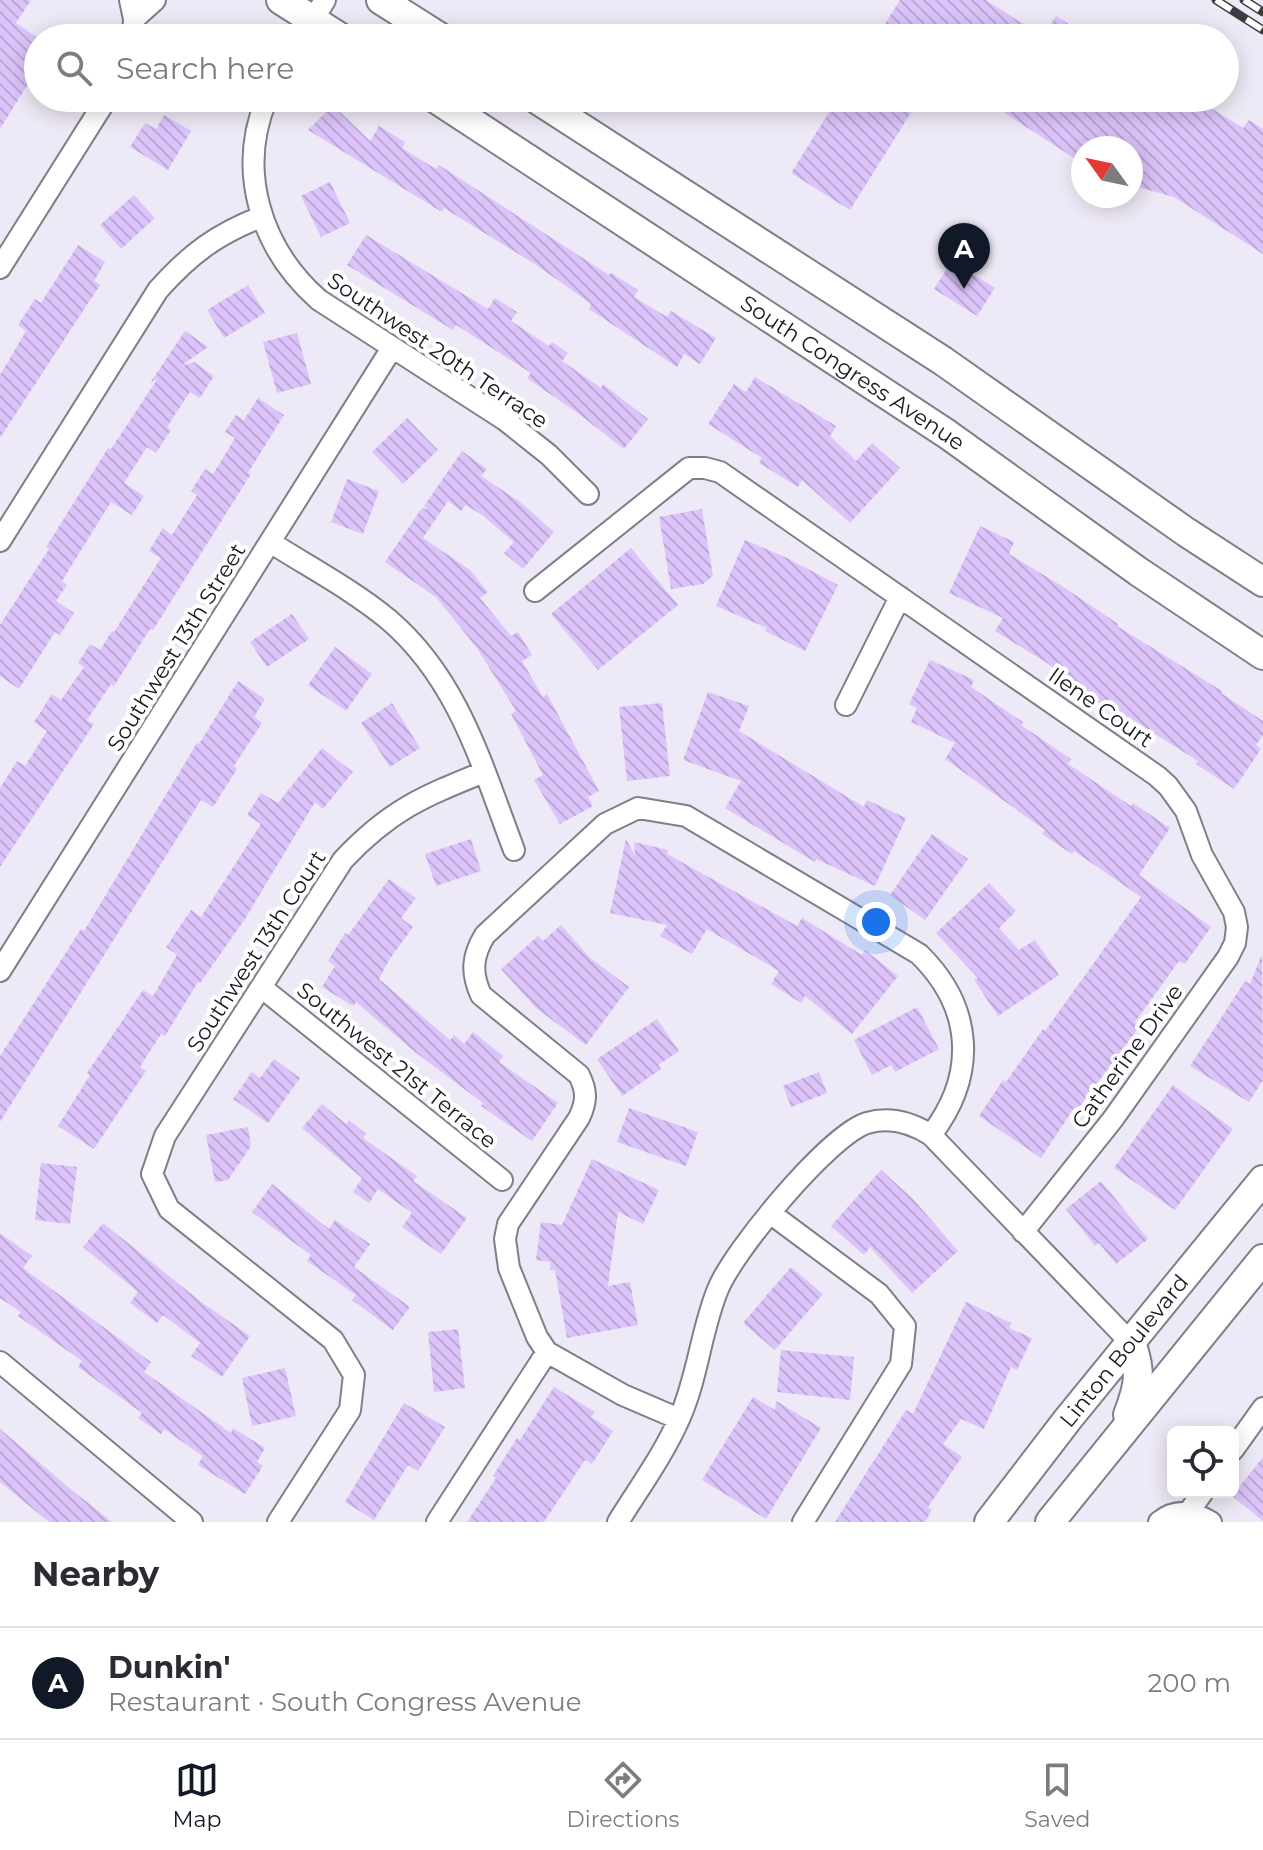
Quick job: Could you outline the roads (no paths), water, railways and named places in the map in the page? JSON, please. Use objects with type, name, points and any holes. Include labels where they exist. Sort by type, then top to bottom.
[{"type":"main road","points":[[281,0],[313,19]]},
{"type":"main road","points":[[381,0],[419,24]]},
{"type":"main road","name":"South Congress Avenue","points":[[456,112],[947,434],[1139,572],[1263,655]]},
{"type":"main road","points":[[557,112],[943,361],[1186,532],[1263,582]]},
{"type":"main road","name":"Linton Boulevard","points":[[989,1522],[1068,1419],[1263,1180]]},
{"type":"main road","points":[[1050,1522],[1263,1259]]},
{"type":"main road","points":[[1122,1431],[1137,1393],[1140,1366],[1131,1343]]},
{"type":"street","points":[[133,19],[155,0]]},
{"type":"street","points":[[0,268],[98,112]]},
{"type":"street","name":"Southwest 20th Terrace","points":[[262,112],[253,159],[261,217],[282,260],[305,288],[505,420],[549,455],[588,494]]},
{"type":"street","points":[[0,541],[158,290],[179,266],[204,245],[231,229],[261,217]]},
{"type":"street","name":"Southwest 13th Street","points":[[0,971],[392,348]]},
{"type":"street","name":"Ilene Court","points":[[535,591],[689,468],[720,472],[1157,776],[1186,811],[1202,855],[1227,898]]},
{"type":"street","points":[[270,542],[372,608],[413,643],[436,671],[455,701],[514,850]]},
{"type":"street","points":[[846,705],[900,597]]},
{"type":"street","name":"Southwest 13th Court","points":[[278,1522],[350,1410],[354,1375],[333,1340],[169,1209],[152,1174],[165,1136],[333,874],[366,836],[392,815],[422,797],[484,772]]},
{"type":"street","points":[[679,1419],[623,1395],[547,1352],[537,1337],[509,1268],[505,1239],[508,1224],[579,1118],[586,1103],[585,1088],[579,1075],[481,995],[474,980],[473,964],[485,935],[605,824],[638,808],[686,816],[919,954],[941,978],[955,1005],[963,1036],[962,1067],[949,1109],[931,1135]]},
{"type":"street","name":"Catherine Drive","points":[[1023,1232],[1113,1119],[1228,957],[1235,943],[1237,927],[1227,898]]},
{"type":"street","name":"Southwest 21st Terrace","points":[[261,987],[502,1180]]},
{"type":"street","points":[[618,1522],[679,1419],[691,1388],[718,1288],[737,1255],[770,1213],[840,1139],[868,1123],[893,1121],[917,1127],[931,1135],[1131,1343]]},
{"type":"street","points":[[770,1213],[879,1294],[905,1326],[901,1364],[803,1522]]},
{"type":"street","points":[[437,1522],[547,1352]]},
{"type":"street","points":[[0,1362],[192,1522]]},
{"type":"street","points":[[1239,1442],[1263,1408]]},
{"type":"street","points":[[1188,1513],[1199,1498]]},
{"type":"street","points":[[1159,1522],[1181,1512],[1197,1514],[1211,1522]]},
{"type":"railway","points":[[1216,0],[1263,30]]},
{"type":"railway","points":[[1244,0],[1263,12]]},
{"type":"place","name":"Dunkin'","points":[[964,289]]}]
